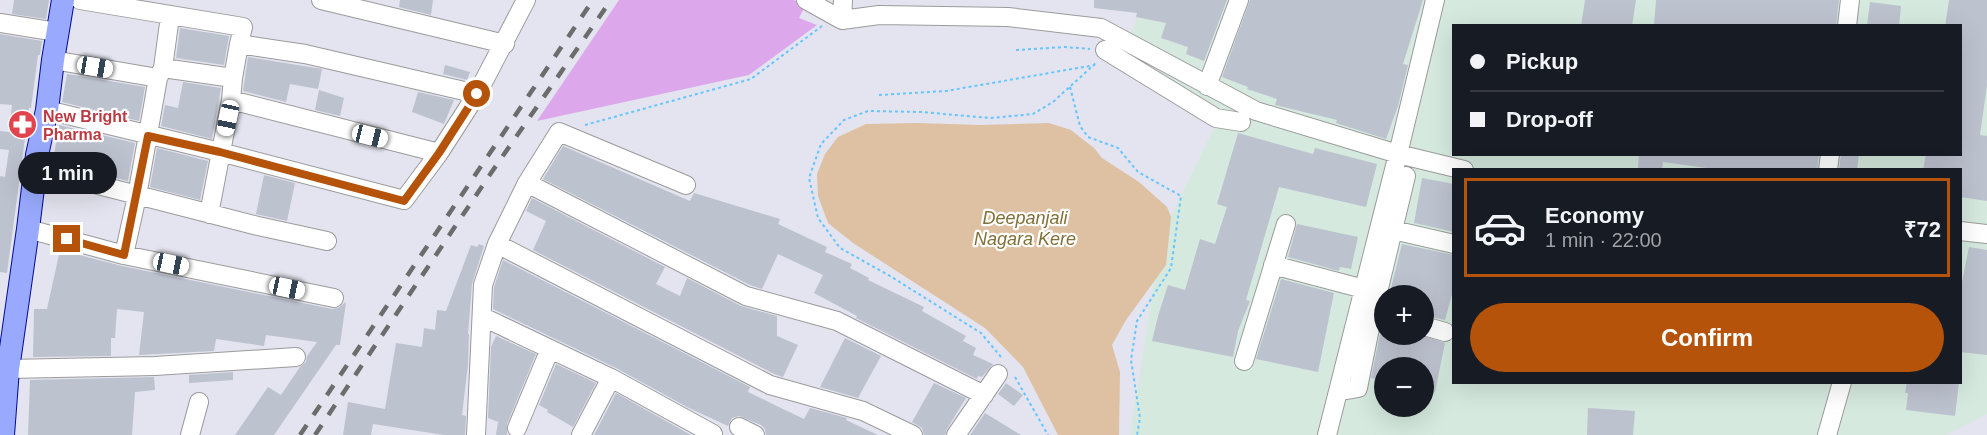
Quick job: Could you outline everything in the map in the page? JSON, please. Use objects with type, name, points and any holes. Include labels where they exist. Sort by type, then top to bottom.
[{"type":"main road","points":[[2,426],[8,369],[7,321],[28,229],[37,155],[47,110],[52,60],[63,0]]},
{"type":"street","points":[[80,0],[243,27],[209,214]]},
{"type":"street","points":[[321,0],[505,44]]},
{"type":"street","points":[[806,0],[842,20],[880,8],[1008,8],[1101,28],[1256,111],[1398,154],[1456,168]]},
{"type":"street","points":[[842,20],[843,0]]},
{"type":"street","points":[[1207,86],[1239,0]]},
{"type":"street","points":[[1327,435],[1435,0]]},
{"type":"street","points":[[1847,24],[1850,0]]},
{"type":"street","points":[[47,110],[220,152],[404,201],[439,153],[477,94],[505,44],[525,1]]},
{"type":"street","points":[[124,255],[170,15]]},
{"type":"street","points":[[0,23],[57,32]]},
{"type":"street","points":[[239,45],[306,54],[477,94]]},
{"type":"street","points":[[1105,50],[1216,118],[1241,122]]},
{"type":"street","points":[[52,60],[160,73],[234,78]]},
{"type":"street","points":[[231,100],[439,153]]},
{"type":"street","points":[[476,435],[483,285],[497,244],[527,183],[559,132],[686,185]]},
{"type":"street","points":[[36,169],[209,214],[327,241]]},
{"type":"street","points":[[1384,285],[1393,230],[1406,176]]},
{"type":"street","points":[[527,183],[747,296],[837,321],[984,395]]},
{"type":"street","points":[[1244,361],[1286,224]]},
{"type":"street","points":[[28,229],[124,255],[334,298]]},
{"type":"street","points":[[1393,230],[1452,244]]},
{"type":"street","points":[[1962,231],[1987,234]]},
{"type":"street","points":[[497,244],[770,385],[863,411],[913,435]]},
{"type":"street","points":[[1273,265],[1364,289]]},
{"type":"street","points":[[483,317],[611,378],[713,435]]},
{"type":"street","points":[[1434,329],[1445,332]]},
{"type":"street","points":[[1339,388],[1347,390],[1358,388],[1374,332]]},
{"type":"street","points":[[516,428],[550,350]]},
{"type":"street","points":[[8,369],[155,366],[296,357]]},
{"type":"street","points":[[956,435],[1004,369]]},
{"type":"street","points":[[581,435],[611,378]]},
{"type":"street","points":[[1827,435],[1841,384]]},
{"type":"street","points":[[190,435],[199,402]]},
{"type":"path","points":[[559,132],[751,79],[827,23],[842,20]]},
{"type":"path","points":[[1016,50],[1065,47],[1105,50]]},
{"type":"path","points":[[879,95],[946,91],[1095,64],[1053,102],[1033,114],[991,118],[921,112],[868,111],[844,120],[821,144],[808,178],[819,218],[840,248],[891,276],[981,333],[1048,435]]},
{"type":"path","points":[[1070,87],[1080,126],[1088,136],[1118,148],[1138,172],[1181,196],[1171,268],[1137,321],[1131,360],[1140,418],[1137,435]]},
{"type":"shaded area","points":[[619,0],[794,0],[805,6],[799,18],[817,25],[749,75],[537,121]]},
{"type":"shaded area","points":[[1143,0],[1987,0],[1987,414],[1947,435],[1130,435],[1161,237],[1215,126],[1123,57]]},
{"type":"water","name":"Deepanjali Nagara Kere","points":[[1049,123],[1071,130],[1094,148],[1102,158],[1139,182],[1167,207],[1171,217],[1166,265],[1126,320],[1112,345],[1120,372],[1119,435],[1058,435],[1023,367],[985,328],[853,243],[828,223],[818,196],[817,174],[825,154],[838,137],[866,124],[979,125]]},
{"type":"building","points":[[14,0],[49,0],[46,19],[12,14]]},
{"type":"building","points":[[400,0],[433,0],[431,15],[399,7]]},
{"type":"building","points":[[1094,0],[1227,0],[1204,61],[1186,54],[1188,47],[1161,38],[1166,23],[1136,17],[1137,13],[1094,8]]},
{"type":"building","points":[[1250,0],[1423,0],[1403,64],[1408,65],[1398,106],[1386,139],[1336,123],[1337,120],[1275,105],[1277,99],[1247,89],[1248,87],[1222,77]]},
{"type":"building","points":[[1585,0],[1636,0],[1632,24],[1581,24]]},
{"type":"building","points":[[1656,0],[1839,0],[1836,24],[1654,24]]},
{"type":"building","points":[[1949,0],[1987,0],[1987,85],[1980,135],[1987,136],[1987,201],[1962,197],[1962,168],[1923,168],[1926,156],[1962,156],[1962,24],[1945,24]]},
{"type":"building","points":[[1870,2],[1901,6],[1899,24],[1867,24]]},
{"type":"building","points":[[180,28],[229,36],[224,65],[176,58]]},
{"type":"building","points":[[0,34],[42,41],[31,108],[29,108],[7,273],[0,272],[0,176],[5,177],[9,150],[0,149],[0,131],[9,132],[12,105],[0,104]]},
{"type":"building","points":[[248,57],[322,69],[318,89],[290,84],[286,102],[243,91]]},
{"type":"building","points":[[445,65],[470,72],[467,80],[443,74]]},
{"type":"building","points":[[67,74],[145,87],[139,121],[62,102]]},
{"type":"building","points":[[183,82],[221,88],[212,139],[161,126],[165,105],[178,108]]},
{"type":"building","points":[[319,90],[344,98],[340,116],[315,110]]},
{"type":"building","points":[[418,92],[454,100],[444,124],[412,112]]},
{"type":"building","points":[[59,125],[135,143],[128,181],[53,162]]},
{"type":"building","points":[[1238,133],[1313,154],[1315,148],[1377,164],[1366,207],[1279,187],[1246,300],[1250,301],[1238,331],[1233,357],[1152,341],[1168,285],[1185,290],[1200,239],[1215,244],[1227,207],[1217,204]]},
{"type":"building","points":[[563,146],[690,201],[694,193],[780,219],[778,224],[827,247],[825,252],[852,264],[850,268],[869,278],[868,280],[924,307],[922,311],[966,336],[963,341],[976,348],[973,355],[993,364],[982,377],[978,376],[977,379],[856,318],[857,316],[814,293],[823,275],[778,254],[762,289],[750,285],[543,179]]},
{"type":"building","points":[[157,148],[208,161],[200,200],[150,187]]},
{"type":"building","points":[[1639,156],[1819,156],[1817,168],[1706,168],[1663,162],[1662,168],[1638,168]]},
{"type":"building","points":[[1841,156],[1859,156],[1857,168],[1839,168]]},
{"type":"building","points":[[264,175],[295,183],[287,221],[256,214]]},
{"type":"building","points":[[1422,178],[1452,184],[1452,232],[1414,223]]},
{"type":"building","points":[[532,198],[665,267],[656,284],[680,296],[687,278],[741,306],[777,316],[777,336],[798,345],[783,377],[533,250],[546,221],[526,211]]},
{"type":"building","points":[[1297,224],[1358,237],[1351,269],[1340,267],[1339,271],[1288,257]]},
{"type":"building","points":[[479,244],[484,246],[472,284],[468,364],[462,415],[466,416],[465,435],[444,435],[373,424],[371,435],[343,435],[348,402],[385,409],[396,343],[422,347],[424,328],[435,330],[437,310],[446,311],[471,245],[477,247]]},
{"type":"building","points":[[1402,244],[1452,255],[1452,294],[1445,320],[1434,317],[1434,285],[1392,285]]},
{"type":"building","points":[[1969,247],[1987,250],[1987,355],[1962,352],[1962,282]]},
{"type":"building","points":[[60,250],[122,266],[332,309],[346,302],[340,345],[336,345],[274,435],[235,435],[268,387],[281,395],[306,362],[307,356],[317,342],[266,335],[264,346],[216,339],[214,351],[139,355],[144,312],[117,309],[115,338],[111,338],[111,356],[33,357],[34,309],[47,309]]},
{"type":"building","points":[[503,260],[750,387],[748,392],[804,419],[810,408],[847,418],[846,420],[878,435],[766,435],[761,425],[739,416],[732,418],[728,426],[689,408],[616,368],[493,309],[494,287]]},
{"type":"building","points":[[1281,279],[1334,293],[1318,372],[1256,359]]},
{"type":"building","points":[[496,336],[536,354],[507,424],[507,435],[496,435],[498,422],[488,418],[491,347]]},
{"type":"building","points":[[845,338],[881,356],[858,398],[820,387]]},
{"type":"building","points":[[1434,339],[1445,343],[1435,392],[1434,357],[1375,357],[1378,345],[1434,345]]},
{"type":"building","points":[[1374,363],[1374,379],[1371,378]]},
{"type":"building","points":[[556,364],[596,383],[573,427],[539,405]]},
{"type":"building","points":[[233,372],[233,380],[189,383],[189,375]]},
{"type":"building","points":[[154,377],[155,390],[135,392],[132,435],[28,435],[30,380]]},
{"type":"building","points":[[934,383],[966,398],[945,435],[924,435],[922,428],[912,422]]},
{"type":"building","points":[[1006,383],[1023,395],[1014,406],[998,394]]},
{"type":"building","points":[[1907,384],[1959,384],[1955,416],[1906,410],[1908,393],[1905,393]]},
{"type":"building","points":[[616,393],[691,435],[594,435]]},
{"type":"building","points":[[1588,408],[1635,411],[1633,435],[1587,435]]},
{"type":"building","points":[[985,413],[1021,435],[970,435]]},
{"type":"railway","points":[[300,435],[593,0]]},
{"type":"railway","points":[[315,435],[491,173],[611,0]]},
{"type":"place","name":"New Bright Pharma","points":[[22,125]]},
{"type":"route","points":[[67,239],[124,255],[148,136],[220,152],[404,201],[439,153],[477,94]]}]
